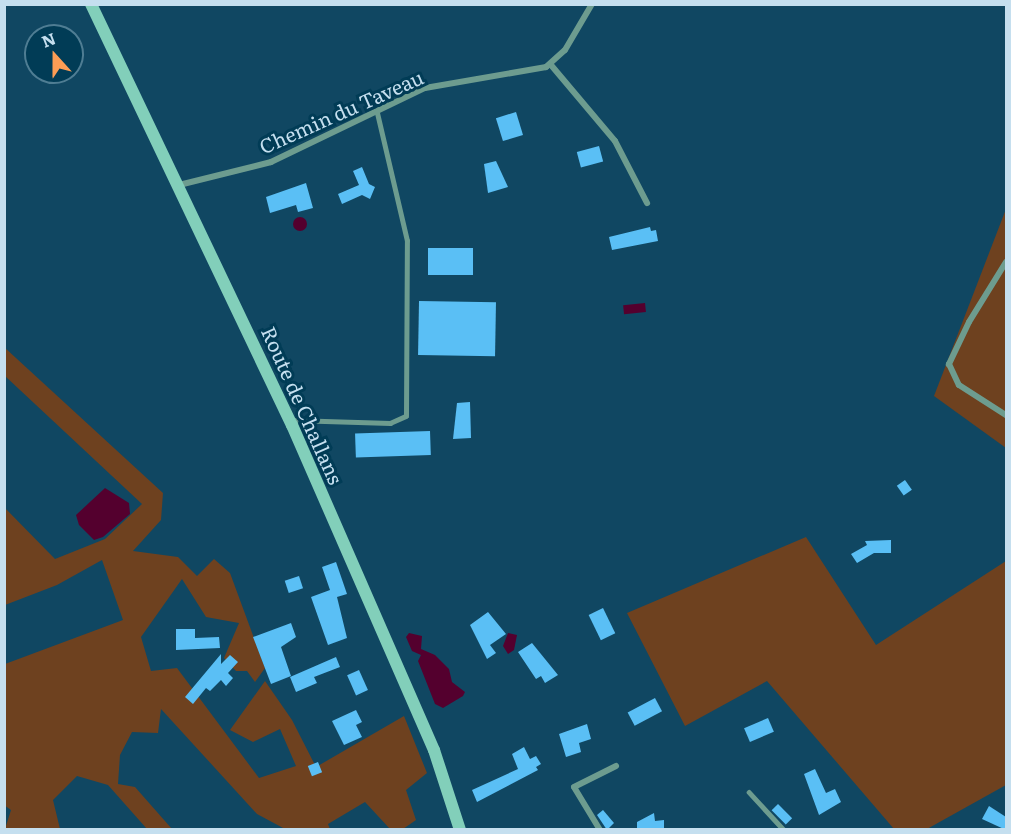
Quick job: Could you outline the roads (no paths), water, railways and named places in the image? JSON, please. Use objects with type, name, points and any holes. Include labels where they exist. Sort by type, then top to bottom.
[{"type":"main road","name":"Route de Challans","points":[[91,4],[289,420],[434,750],[460,830]]},
{"type":"street","points":[[592,4],[565,50],[551,65],[615,141],[647,203]]},
{"type":"street","name":"Chemin du Taveau","points":[[179,185],[271,162],[425,88],[516,75],[551,65]]},
{"type":"street","points":[[1006,262],[969,322],[949,364],[959,385],[1006,415]]},
{"type":"street","points":[[600,830],[574,787],[616,766]]},
{"type":"lane","points":[[289,420],[390,423],[406,416],[407,241],[377,113]]},
{"type":"lane","points":[[749,792],[784,830]]}]
